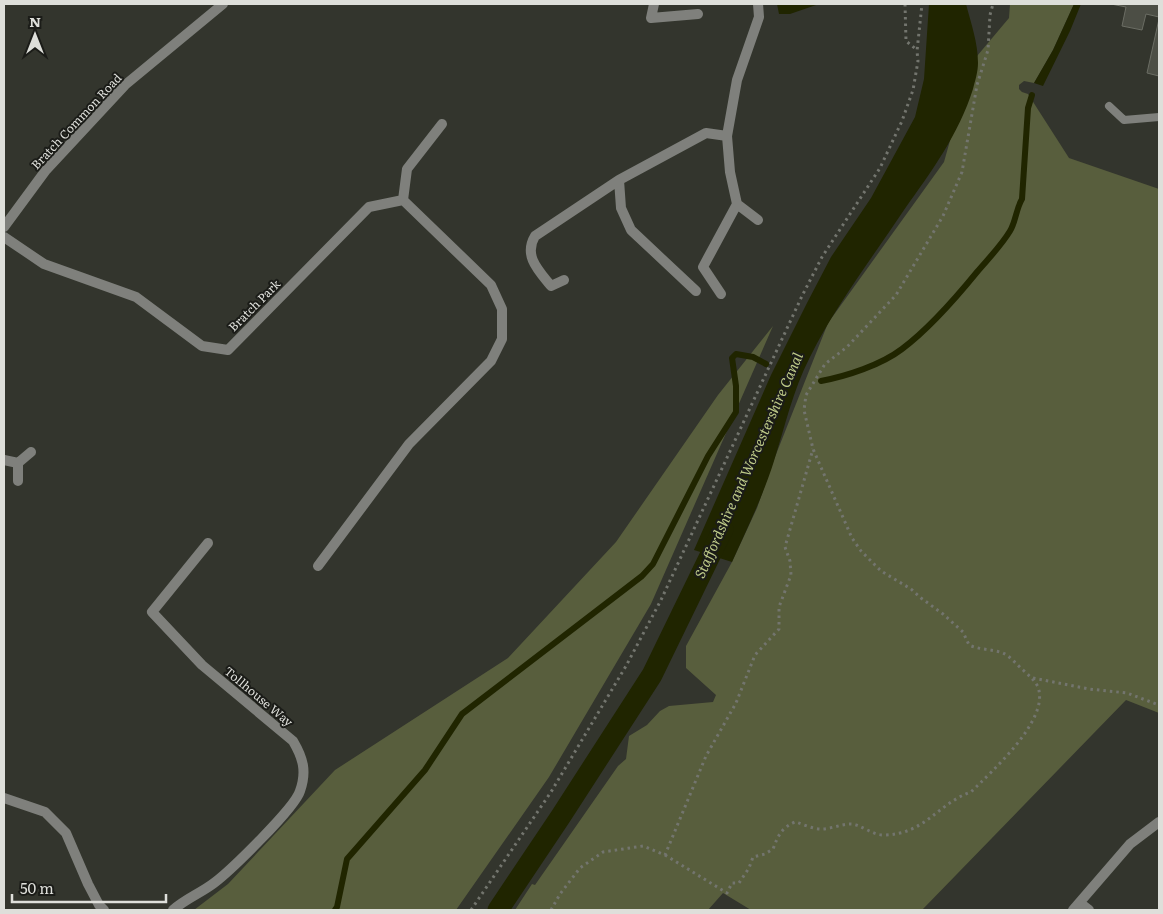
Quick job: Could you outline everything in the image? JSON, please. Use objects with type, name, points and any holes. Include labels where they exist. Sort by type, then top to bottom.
[{"type":"street","name":"Bratch Common Road","points":[[4,228],[46,170],[124,85],[223,4]]},
{"type":"street","points":[[654,4],[651,18],[698,14]]},
{"type":"street","points":[[758,4],[759,17],[737,80],[727,136],[730,172],[737,204],[758,220]]},
{"type":"street","points":[[318,566],[409,444],[491,361],[502,339],[502,309],[491,285],[402,200],[406,169],[442,124]]},
{"type":"street","points":[[564,280],[551,286],[531,259],[530,244],[535,236],[618,180],[706,133],[727,136]]},
{"type":"street","points":[[618,180],[621,208],[631,230],[696,291]]},
{"type":"street","name":"Bratch Park","points":[[4,237],[44,264],[136,297],[202,346],[228,350],[369,207],[402,200]]},
{"type":"street","points":[[721,294],[703,267],[737,204]]},
{"type":"street","points":[[18,481],[18,463],[31,452]]},
{"type":"street","points":[[4,460],[18,463]]},
{"type":"street","name":"Tollhouse Way","points":[[173,910],[223,876],[289,808],[300,793],[304,771],[302,756],[293,741],[202,665],[152,612],[208,543]]},
{"type":"street","points":[[4,798],[45,812],[66,834],[88,884],[104,910]]},
{"type":"street","points":[[1089,910],[1077,907],[1130,844],[1159,822]]},
{"type":"lane","points":[[1109,106],[1124,120],[1159,117]]},
{"type":"path","points":[[905,4],[906,41],[917,51]]},
{"type":"path","points":[[471,910],[551,792],[626,666],[661,600],[802,296],[822,257],[880,168],[902,121],[913,90],[918,62],[917,51],[922,4]]},
{"type":"path","points":[[551,910],[560,894],[580,868],[603,852],[643,846],[665,855],[727,893],[732,883],[739,883],[754,857],[773,849],[779,833],[786,826],[795,822],[822,829],[853,824],[864,830],[881,835],[901,834],[926,822],[962,795],[971,792],[1016,747],[1023,734],[1031,726],[1040,700],[1033,678],[1004,654],[978,649],[970,645],[963,632],[944,614],[920,598],[911,589],[881,571],[861,551],[852,538],[813,448],[804,410],[806,395],[824,364],[847,347],[896,295],[944,216],[962,172],[977,85],[988,50],[990,15],[993,4]]},
{"type":"path","points":[[665,855],[706,756],[736,703],[755,655],[779,628],[779,607],[791,575],[790,561],[785,546],[813,448]]},
{"type":"path","points":[[1033,678],[1089,689],[1127,693],[1159,705]]},
{"type":"shaded area","points":[[1010,4],[1074,4],[1053,50],[1034,83],[1024,81],[1019,85],[1019,89],[1022,92],[1028,94],[1069,158],[1159,189],[1159,713],[1126,700],[922,910],[751,910],[723,893],[708,910],[515,910],[532,884],[535,885],[618,766],[626,759],[629,736],[647,725],[660,711],[669,706],[713,702],[716,695],[686,668],[686,646],[732,562],[757,508],[773,462],[828,323],[944,162],[972,62],[1009,18]]},
{"type":"shaded area","points":[[773,326],[651,604],[549,777],[456,910],[194,910],[228,884],[335,770],[508,658],[616,542],[718,395]]},
{"type":"water","points":[[777,4],[819,4],[790,14],[779,14]]},
{"type":"water","points":[[929,4],[966,4],[978,56],[978,70],[967,106],[943,152],[843,300],[810,357],[794,395],[765,487],[732,562],[694,550],[771,375],[807,303],[831,257],[871,198],[915,117],[924,79]]},
{"type":"water","points":[[1074,4],[1081,4],[1043,86],[1034,83],[1053,50]]},
{"type":"building","points":[[1111,4],[1159,4],[1159,17],[1146,14],[1142,30],[1122,26],[1126,7]]},
{"type":"building","points":[[1159,19],[1159,76],[1147,73]]},
{"type":"waterway","points":[[821,381],[863,369],[894,355],[902,349],[942,313],[1003,242],[1012,227],[1022,199],[1028,108],[1032,95]]},
{"type":"waterway","points":[[335,910],[347,859],[425,770],[462,714],[642,576],[653,564],[708,456],[736,412],[736,386],[732,358],[736,354],[753,357],[766,364]]},
{"type":"waterway","name":"Staffordshire and Worcestershire Canal","points":[[498,910],[652,675],[723,529]]}]
